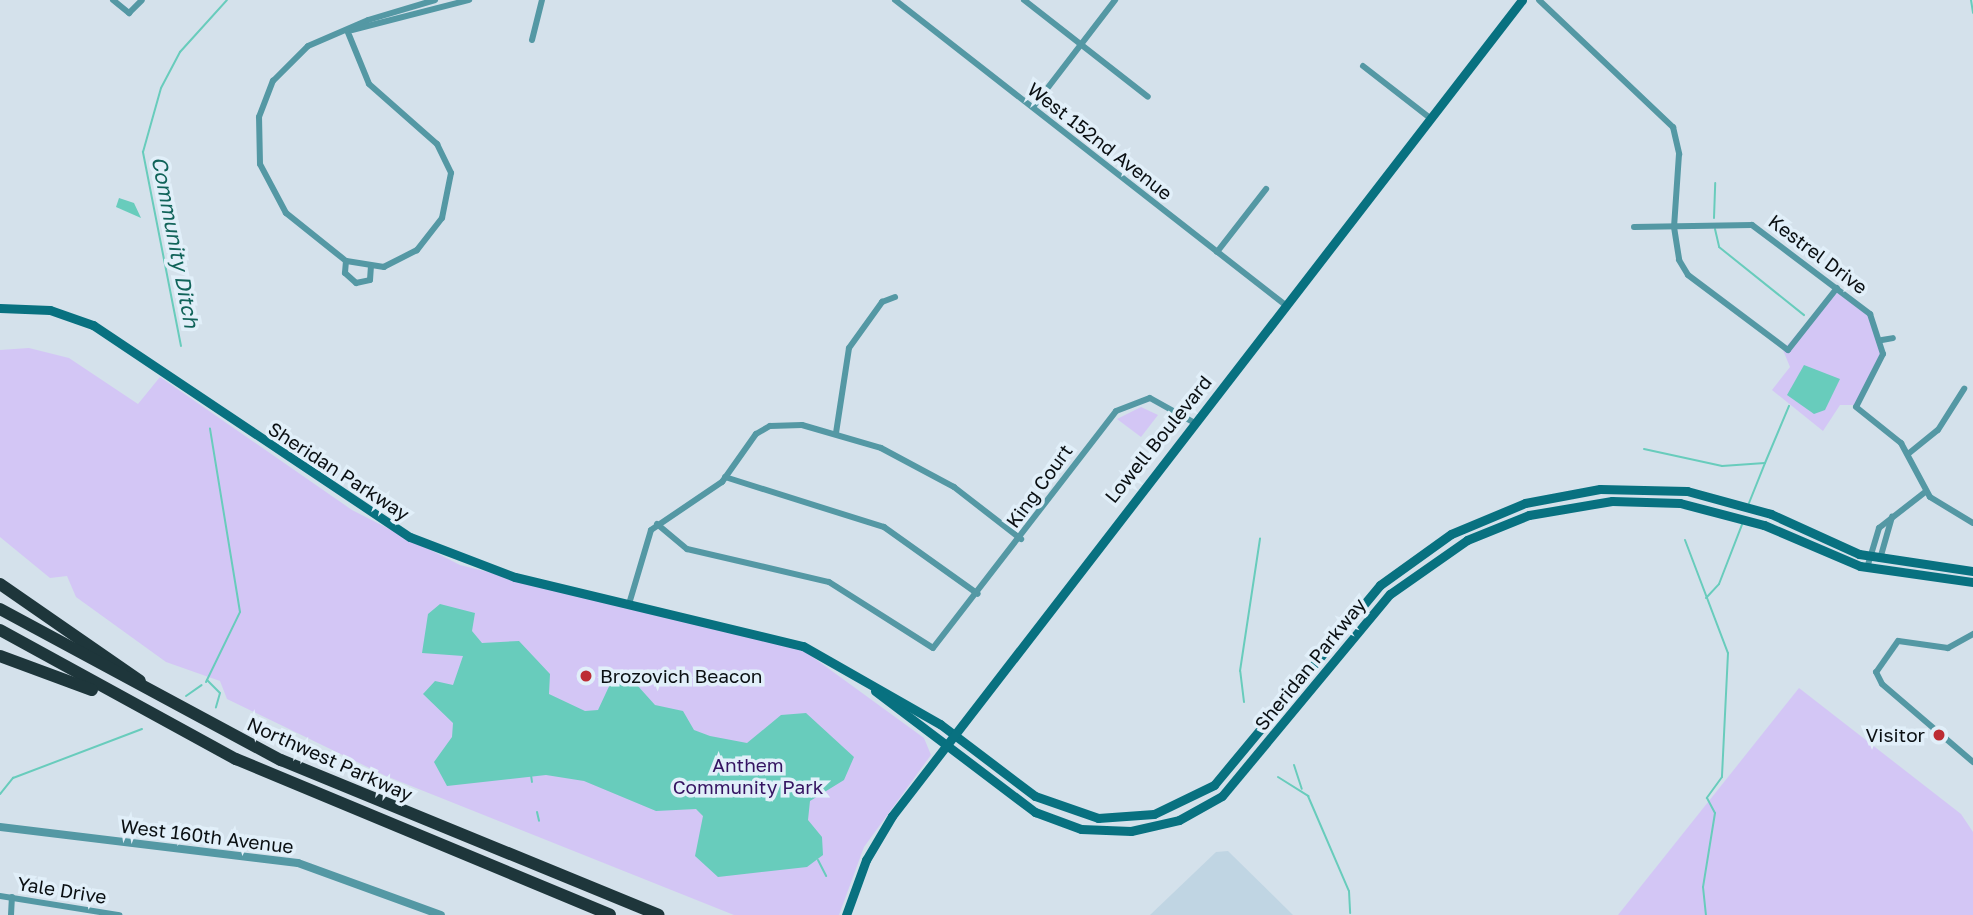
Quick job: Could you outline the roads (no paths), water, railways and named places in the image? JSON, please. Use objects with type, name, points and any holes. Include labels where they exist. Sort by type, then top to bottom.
[{"type":"highway","points":[[0,584],[205,723]]},
{"type":"highway","name":"Northwest Parkway","points":[[0,609],[205,723],[370,799],[658,915]]},
{"type":"highway","name":"Northwest Parkway","points":[[0,630],[146,713],[341,806],[610,915]]},
{"type":"highway","points":[[0,656],[146,713]]},
{"type":"main road","name":"Lowell Boulevard","points":[[846,915],[878,836],[1193,422],[1522,0]]},
{"type":"main road","name":"Sheridan Parkway","points":[[0,308],[50,310],[93,325],[410,537],[515,578],[789,641],[843,667],[954,735],[1060,808],[1107,819],[1164,812],[1228,773],[1360,605],[1451,534],[1516,506],[1590,489],[1648,487],[1718,497],[1771,514],[1875,558],[1973,571]]},
{"type":"main road","name":"Sheridan Parkway","points":[[843,667],[947,746],[1054,820],[1112,832],[1159,827],[1202,809],[1237,783],[1373,611],[1459,545],[1529,515],[1589,503],[1650,501],[1718,511],[1765,525],[1867,568],[1973,582]]},
{"type":"street","points":[[113,0],[129,13],[142,0]]},
{"type":"street","points":[[347,30],[369,84],[437,144],[451,173],[446,209],[422,244],[401,261],[371,267],[346,261],[279,204],[264,175],[257,141],[262,106],[281,70],[308,46],[347,30],[407,8],[435,0]]},
{"type":"street","points":[[347,30],[410,17],[469,0]]},
{"type":"street","points":[[532,40],[542,0]]},
{"type":"street","name":"West 152nd Avenue","points":[[895,0],[1286,306]]},
{"type":"street","points":[[1024,0],[1148,97]]},
{"type":"street","points":[[1033,107],[1115,0]]},
{"type":"street","points":[[1539,0],[1673,127],[1679,153],[1674,227],[1678,260],[1688,275],[1788,351],[1837,288]]},
{"type":"street","points":[[407,8],[410,17]]},
{"type":"street","points":[[1363,66],[1430,118]]},
{"type":"street","points":[[1217,252],[1266,189]]},
{"type":"street","name":"Kestrel Drive","points":[[1634,227],[1752,225],[1870,314],[1882,340]]},
{"type":"street","points":[[346,261],[345,273],[356,283],[370,280],[371,267]]},
{"type":"street","points":[[836,433],[849,348],[882,302],[895,297]]},
{"type":"street","points":[[1893,338],[1882,340],[1878,371],[1854,402],[1908,454],[1925,492],[1973,523]]},
{"type":"street","points":[[1908,454],[1938,430],[1964,389]]},
{"type":"street","name":"King Court","points":[[657,524],[687,550],[829,582],[933,648],[1021,539],[1108,419],[1128,402],[1164,402],[1193,422]]},
{"type":"street","points":[[629,604],[644,540],[657,524],[725,477],[756,434],[770,426],[802,425],[836,433],[921,467],[1021,539]]},
{"type":"street","points":[[725,477],[884,527],[978,594]]},
{"type":"street","points":[[1867,568],[1875,558],[1892,517],[1925,492]]},
{"type":"street","points":[[1875,558],[1878,570]]},
{"type":"street","points":[[1973,634],[1948,648],[1898,642],[1876,672],[1882,684],[1973,762]]},
{"type":"street","name":"West 160th Avenue","points":[[1,828],[298,863],[441,915]]},
{"type":"street","name":"Yale Drive","points":[[0,896],[83,912],[119,915]]},
{"type":"street","points":[[10,915],[12,897]]},
{"type":"waterway","name":"Community Ditch","points":[[181,346],[143,152],[161,88],[180,52],[227,0]]},
{"type":"waterway","name":"Community Ditch","points":[[1971,0],[1973,13]]},
{"type":"waterway","points":[[1714,218],[1715,183]]},
{"type":"waterway","points":[[1715,229],[1719,247],[1804,315]]},
{"type":"waterway","points":[[1644,449],[1722,466],[1765,463],[1789,406]]},
{"type":"waterway","name":"Community Ditch","points":[[206,682],[240,612],[210,428]]},
{"type":"waterway","points":[[1749,503],[1765,463]]},
{"type":"waterway","points":[[1706,598],[1719,584],[1743,522]]},
{"type":"waterway","points":[[1244,702],[1240,671],[1260,538]]},
{"type":"waterway","points":[[1685,540],[1728,653],[1722,777],[1707,798],[1715,813],[1703,887],[1706,915]]},
{"type":"waterway","points":[[207,680],[220,693],[216,707]]},
{"type":"waterway","name":"Community Ditch","points":[[186,696],[202,685]]},
{"type":"waterway","name":"Community Ditch","points":[[0,794],[13,778],[142,729]]},
{"type":"waterway","points":[[1294,765],[1302,789]]},
{"type":"waterway","points":[[531,775],[532,782]]},
{"type":"waterway","points":[[1278,777],[1308,796],[1349,891],[1350,913]]},
{"type":"waterway","points":[[537,812],[539,821]]},
{"type":"waterway","points":[[818,860],[826,876]]},
{"type":"place","name":"Brozovich Beacon","points":[[586,676]]},
{"type":"place","name":"Visitor","points":[[1939,735]]},
{"type":"park label","name":"Anthem Community Park","points":[[748,776]]}]
